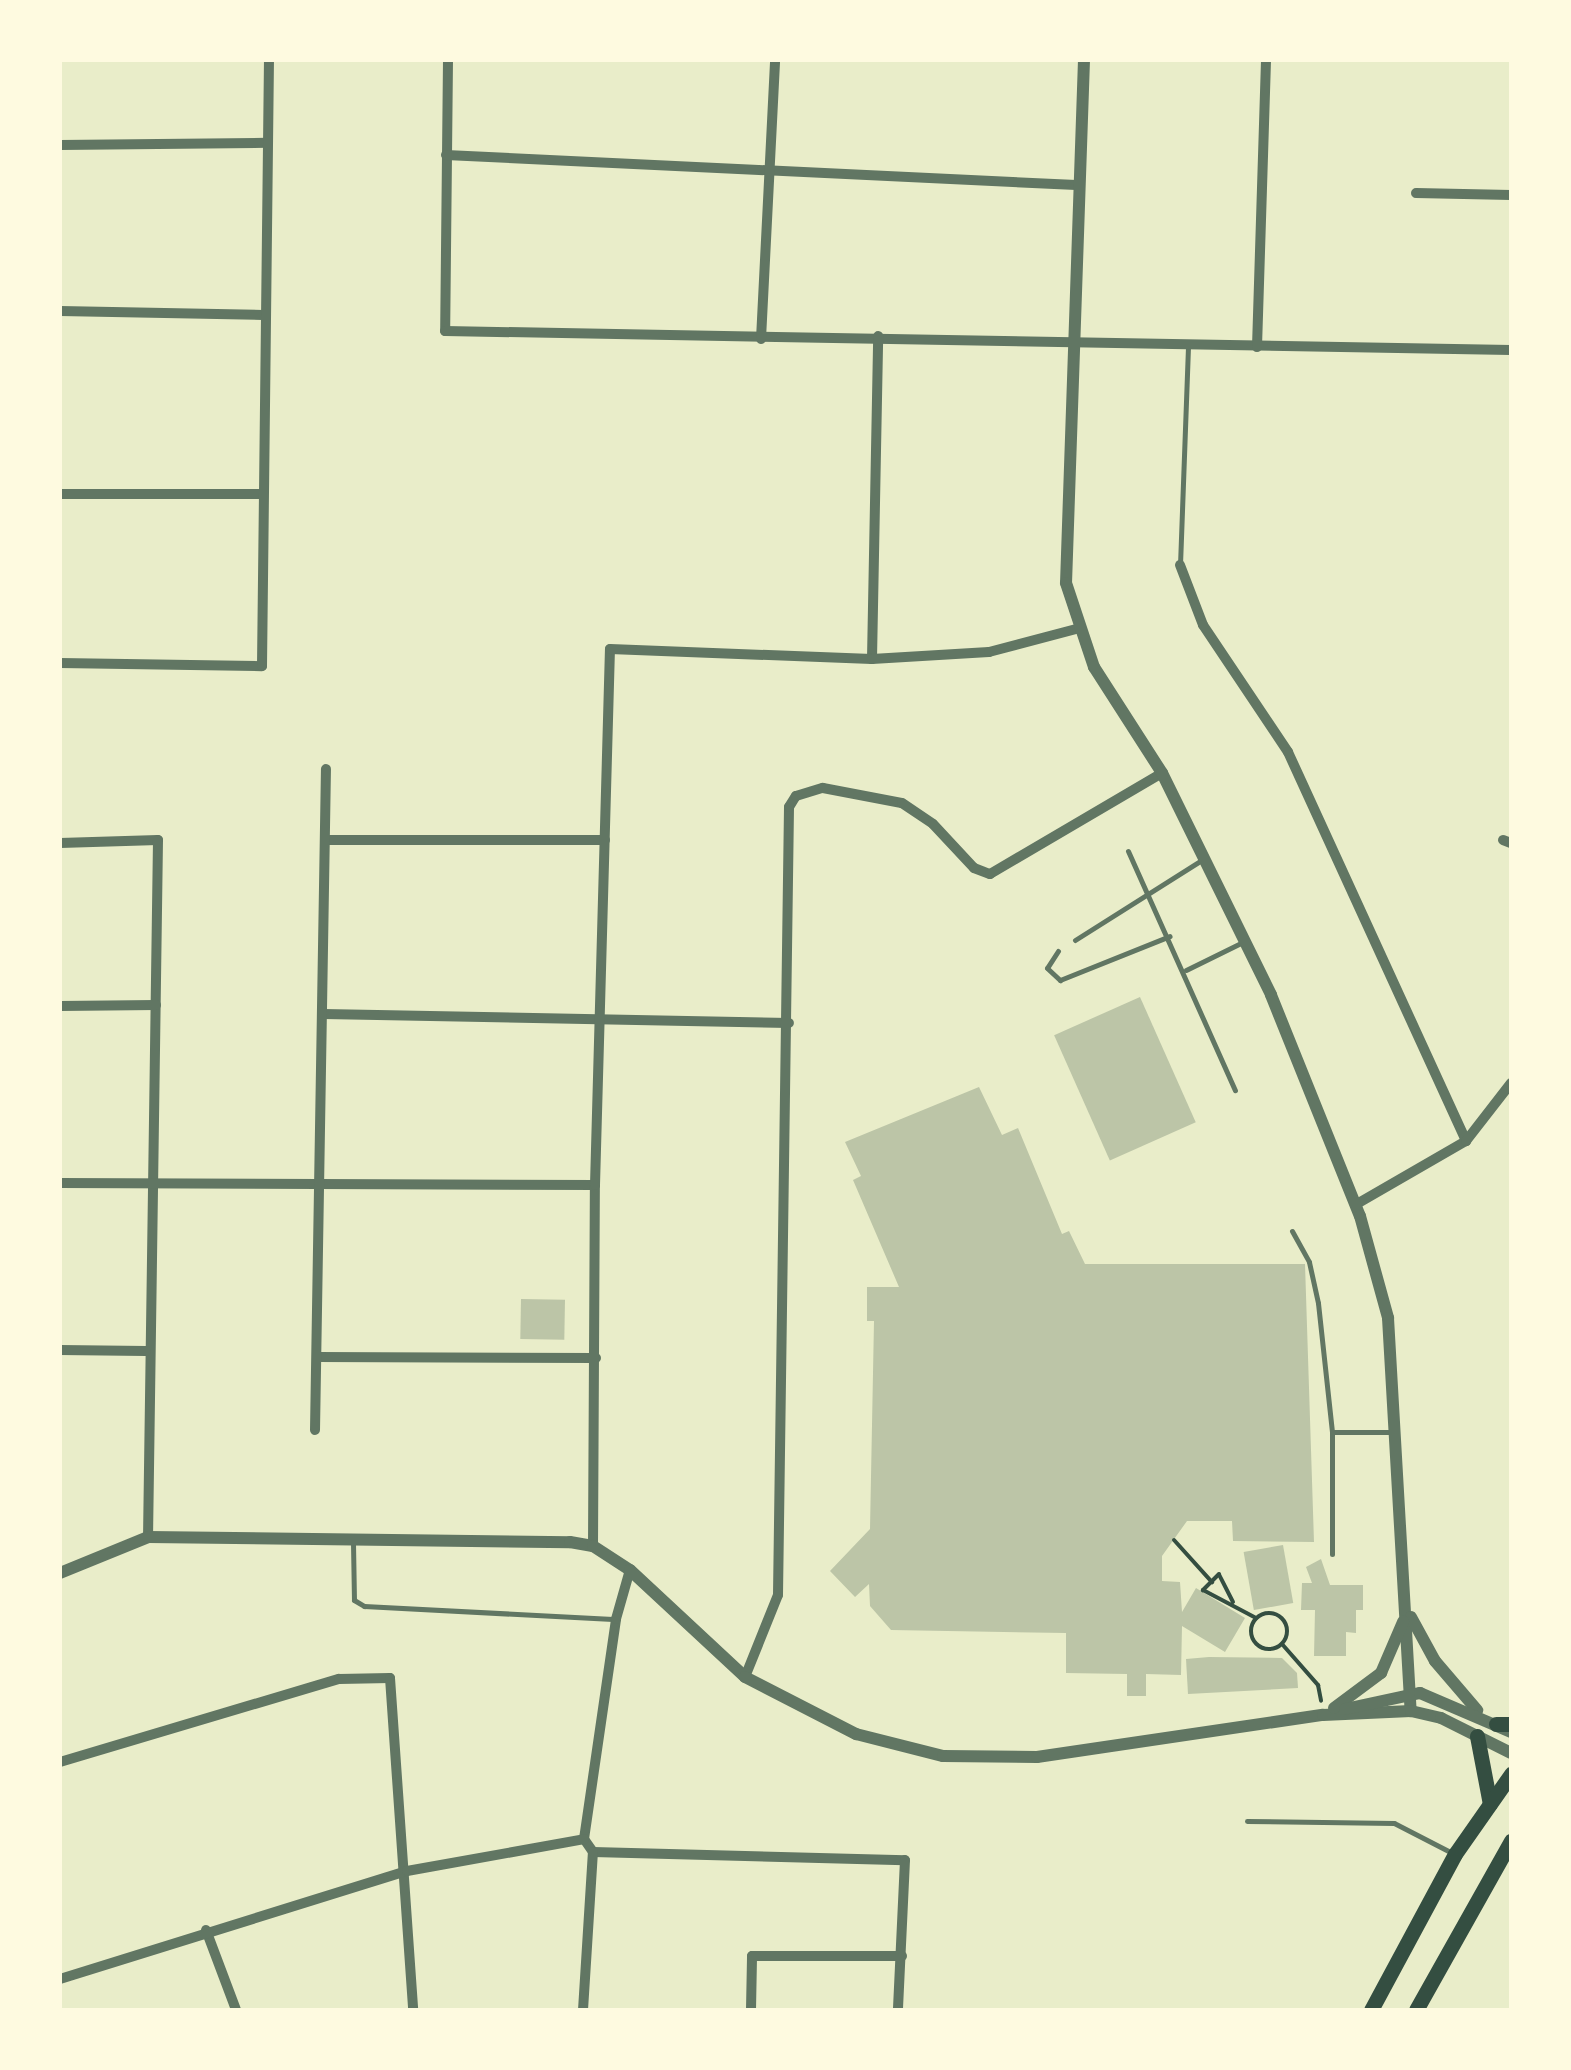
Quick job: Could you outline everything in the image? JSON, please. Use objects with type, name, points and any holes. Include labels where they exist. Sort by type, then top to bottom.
[{"type":"main road","points":[[1478,1736],[1490,1804]]},
{"type":"main road","points":[[1370,2010],[1455,1854],[1511,1774]]},
{"type":"main road","points":[[1416,2010],[1490,1872],[1511,1842]]},
{"type":"main road","points":[[1490,1872],[1511,1854]]},
{"type":"street","points":[[60,664],[262,666],[263,315],[269,60]]},
{"type":"street","points":[[448,60],[445,330],[760,339],[878,336],[1511,350]]},
{"type":"street","points":[[760,339],[775,60]]},
{"type":"street","points":[[1084,60],[1063,532],[1066,582],[1094,667],[1162,773],[1246,940],[1355,1205],[1388,1318],[1410,1712]]},
{"type":"street","points":[[1257,347],[1266,60]]},
{"type":"street","points":[[60,145],[267,143]]},
{"type":"street","points":[[446,155],[1076,185]]},
{"type":"street","points":[[1416,192],[1511,194]]},
{"type":"street","points":[[60,312],[263,315]]},
{"type":"street","points":[[872,659],[878,336]]},
{"type":"street","points":[[60,494],[263,494]]},
{"type":"street","points":[[1180,565],[1203,625],[1288,752],[1466,1141]]},
{"type":"street","points":[[593,1546],[595,1185],[610,648],[872,659],[989,652],[1080,628]]},
{"type":"street","points":[[315,1430],[326,770]]},
{"type":"street","points":[[745,1677],[778,1596],[788,1023],[785,823],[796,796],[823,788],[902,803],[974,868],[990,874],[1162,773]]},
{"type":"street","points":[[60,844],[158,840],[146,1351],[148,1537]]},
{"type":"street","points":[[326,840],[605,840]]},
{"type":"street","points":[[60,1006],[156,1005]]},
{"type":"street","points":[[324,1014],[602,1016],[788,1023]]},
{"type":"street","points":[[1355,1205],[1466,1141],[1511,1083]]},
{"type":"street","points":[[60,1183],[595,1185]]},
{"type":"street","points":[[60,1350],[146,1351]]},
{"type":"street","points":[[317,1357],[596,1358]]},
{"type":"street","points":[[60,1572],[148,1537],[593,1546],[630,1570],[745,1677],[856,1734],[943,1756],[1048,1756],[1323,1715],[1409,1692],[1506,1727]]},
{"type":"street","points":[[583,2010],[593,1852],[584,1839],[616,1619],[630,1570]]},
{"type":"street","points":[[1323,1715],[1381,1673],[1407,1605]]},
{"type":"street","points":[[1407,1605],[1425,1647],[1481,1715]]},
{"type":"street","points":[[60,1762],[339,1679],[390,1678],[408,1871],[413,2010]]},
{"type":"street","points":[[1323,1715],[1410,1712],[1478,1736],[1511,1753]]},
{"type":"street","points":[[60,1979],[206,1930],[408,1871],[584,1839]]},
{"type":"street","points":[[593,1852],[905,1860],[898,2010]]},
{"type":"street","points":[[206,1930],[236,2010]]},
{"type":"street","points":[[751,2010],[752,1956],[902,1956]]},
{"type":"lane","points":[[1180,565],[1188,344]]},
{"type":"lane","points":[[1128,852],[1186,970],[1236,1090]]},
{"type":"lane","points":[[1076,940],[1149,890],[1205,858]]},
{"type":"lane","points":[[1058,952],[1047,968],[1053,977],[1071,978],[1170,936]]},
{"type":"lane","points":[[1186,970],[1246,940]]},
{"type":"lane","points":[[1292,1230],[1312,1276],[1332,1432],[1332,1554]]},
{"type":"lane","points":[[1332,1432],[1393,1432]]},
{"type":"lane","points":[[353,1540],[354,1600],[364,1606],[616,1619]]},
{"type":"lane","points":[[1248,1821],[1394,1823],[1455,1854]]},
{"type":"path","points":[[1174,1540],[1212,1582]]},
{"type":"path","points":[[1233,1602],[1220,1574],[1203,1590],[1233,1602],[1256,1618],[1279,1616],[1287,1626],[1282,1644]]},
{"type":"path","points":[[1256,1618],[1254,1642],[1270,1649],[1282,1644]]},
{"type":"path","points":[[1282,1644],[1318,1685],[1323,1715]]},
{"type":"building","points":[[1140,997],[1196,1122],[1110,1160],[1054,1035]]},
{"type":"building","points":[[979,1087],[1002,1135],[1018,1128],[1062,1234],[1069,1231],[1085,1264],[1305,1264],[1314,1542],[1233,1541],[1232,1521],[1187,1521],[1162,1556],[1162,1581],[1180,1582],[1182,1612],[1196,1588],[1245,1618],[1225,1652],[1182,1626],[1181,1675],[1146,1674],[1146,1696],[1127,1696],[1127,1674],[1066,1673],[1066,1633],[891,1630],[870,1606],[869,1584],[855,1597],[830,1571],[870,1529],[874,1321],[867,1321],[867,1287],[899,1287],[853,1180],[861,1176],[845,1142]]},
{"type":"building","points":[[521,1299],[565,1300],[564,1340],[520,1339]]},
{"type":"building","points":[[1283,1545],[1293,1603],[1254,1610],[1244,1552]]},
{"type":"building","points":[[1321,1559],[1330,1585],[1363,1585],[1363,1610],[1356,1610],[1356,1633],[1346,1632],[1346,1656],[1314,1656],[1315,1610],[1301,1610],[1302,1583],[1312,1583],[1306,1567]]},
{"type":"building","points":[[1282,1658],[1297,1673],[1298,1688],[1188,1694],[1186,1659]]}]
